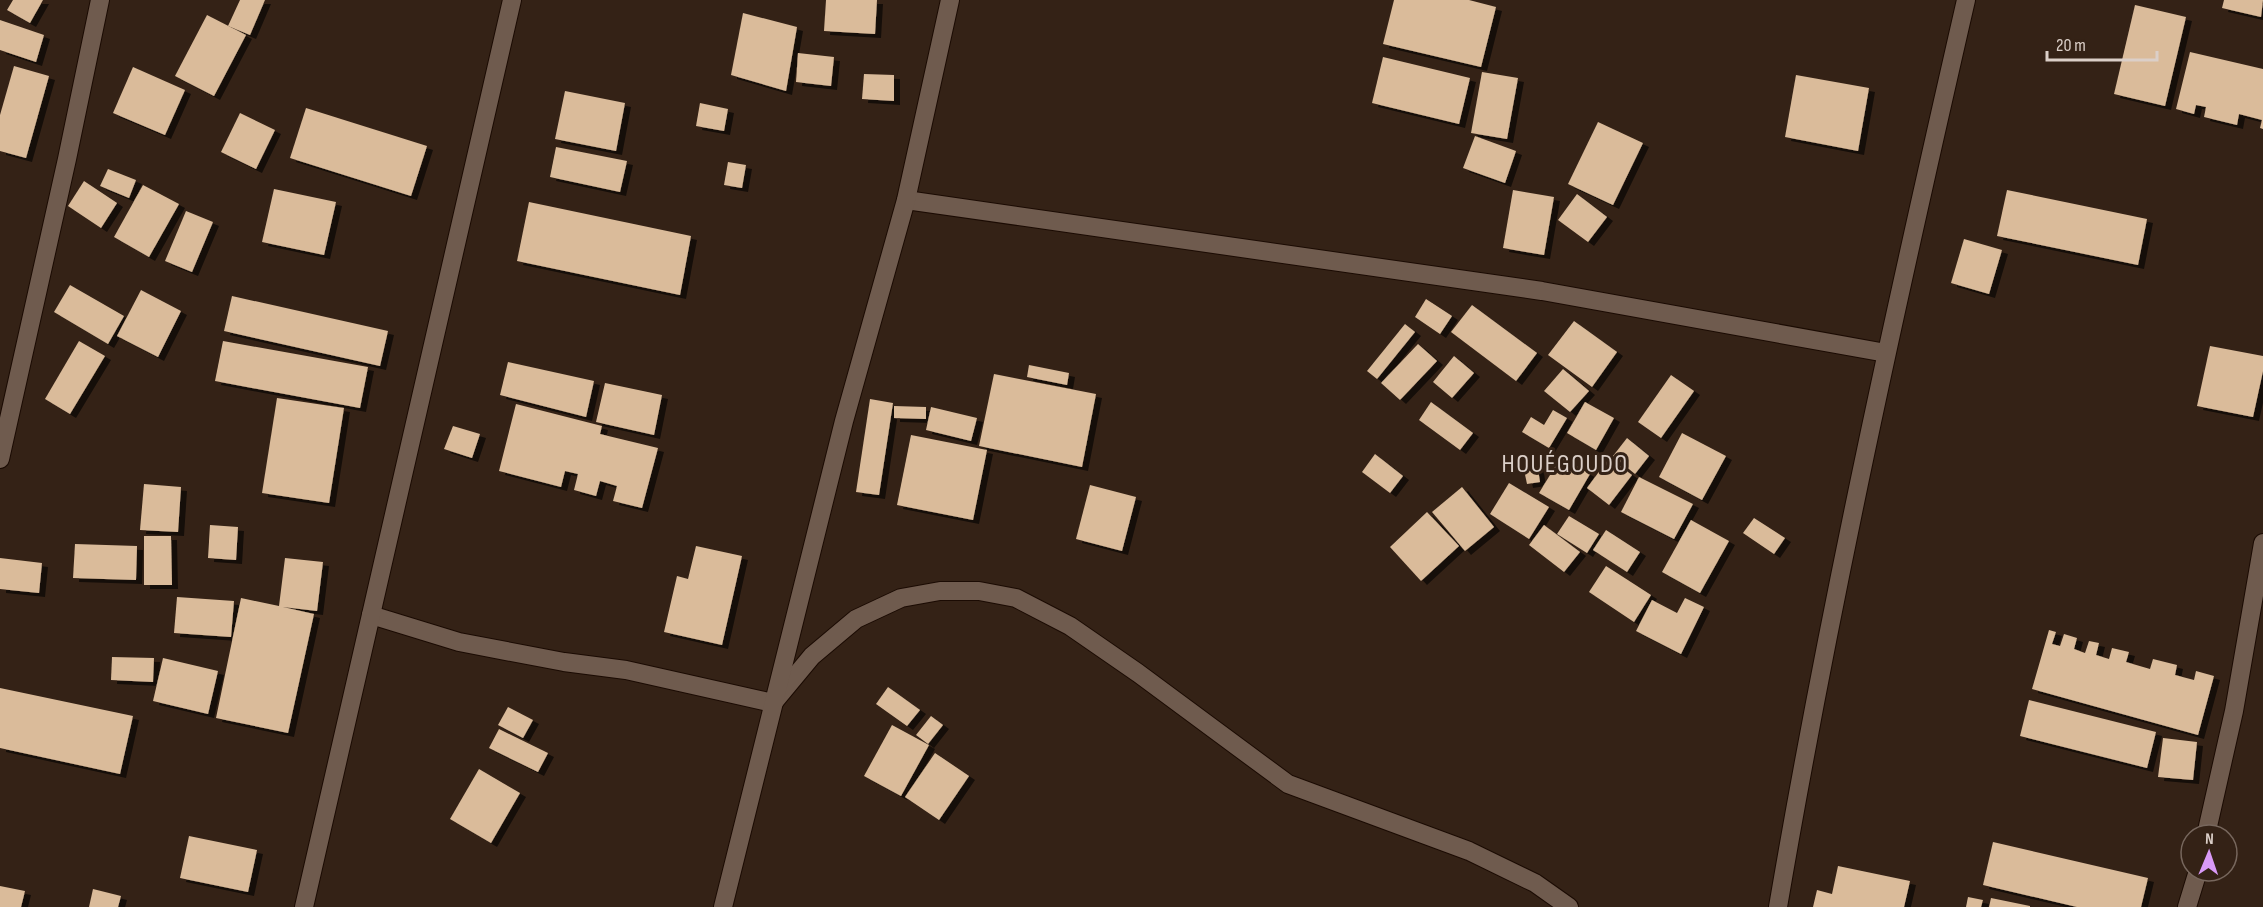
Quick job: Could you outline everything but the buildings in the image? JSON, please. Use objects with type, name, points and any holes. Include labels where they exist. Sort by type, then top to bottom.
[{"type":"street","points":[[0,459],[100,0]]},
{"type":"street","points":[[304,907],[512,0]]},
{"type":"street","points":[[723,907],[844,421],[906,200],[950,0]]},
{"type":"street","points":[[1778,907],[1808,734],[1886,353],[1965,0]]},
{"type":"street","points":[[906,200],[1542,291],[1886,353]]},
{"type":"street","points":[[2209,823],[2234,711],[2263,543]]},
{"type":"street","points":[[773,703],[812,656],[856,619],[902,598],[940,591],[979,591],[1016,598],[1070,626],[1165,692],[1288,784],[1468,851],[1535,884],[1569,907]]},
{"type":"street","points":[[371,615],[459,642],[564,662],[626,670],[773,703]]},
{"type":"street","points":[[2187,907],[2194,883]]},
{"type":"district","name":"HOUÉGOUDO","points":[[1565,463]]}]
